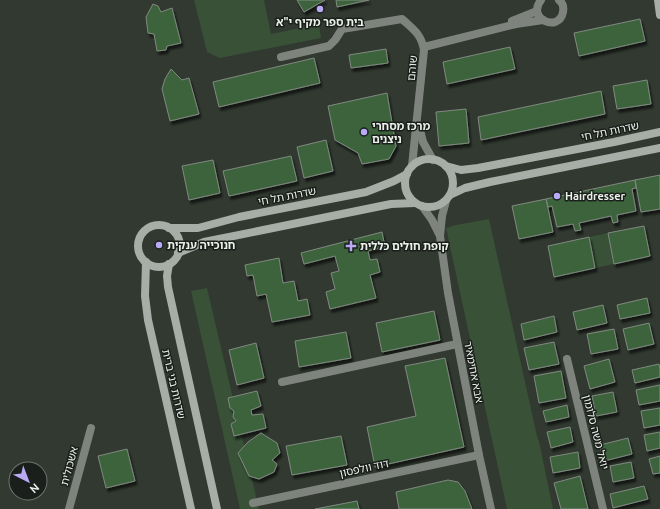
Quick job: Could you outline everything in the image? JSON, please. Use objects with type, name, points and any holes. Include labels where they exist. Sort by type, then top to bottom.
[{"type":"main road","points":[[658,0],[660,14]]},
{"type":"main road","name":"שדרות תל חי","points":[[446,166],[461,170],[478,168],[660,132]]},
{"type":"main road","points":[[178,253],[204,242],[390,204],[418,205],[429,208],[440,205],[448,198],[465,188],[660,148]]},
{"type":"main road","points":[[418,205],[410,198],[405,182],[407,174],[412,166],[421,161],[439,161],[446,166],[453,180],[453,187],[448,198]]},
{"type":"main road","name":"שדרות תל חי","points":[[169,228],[198,228],[239,217],[366,192],[407,174]]},
{"type":"main road","points":[[158,225],[164,226],[169,228],[177,236],[180,247],[178,253],[169,264],[163,266],[151,265],[146,262],[139,252],[139,240],[146,230],[158,225]]},
{"type":"main road","name":"שדרות בני ברית","points":[[146,262],[145,296],[148,320],[191,509]]},
{"type":"main road","name":"שדרות בני ברית","points":[[169,264],[167,276],[168,287],[217,509]]},
{"type":"street","points":[[423,45],[516,24],[543,20],[548,22],[556,21],[562,16],[564,9],[563,1]]},
{"type":"street","points":[[539,3],[538,14],[543,20]]},
{"type":"street","points":[[423,45],[517,20],[539,3]]},
{"type":"street","name":"שוהם","points":[[281,57],[329,46],[342,29],[402,19],[418,33],[424,50],[412,166]]},
{"type":"street","name":"שוהם","points":[[418,115],[423,142],[433,160]]},
{"type":"street","name":"אבא אחימאיר","points":[[440,239],[441,221],[448,198]]},
{"type":"street","name":"אבא אחימאיר","points":[[418,205],[430,216],[435,224],[440,239],[457,344],[491,509]]},
{"type":"street","points":[[282,382],[457,344]]},
{"type":"street","name":"יואל משה סלומון","points":[[567,359],[603,509]]},
{"type":"street","name":"אשכולית","points":[[69,509],[91,428]]},
{"type":"street","name":"דוד וולפסון","points":[[253,503],[479,455]]},
{"type":"green space","points":[[194,0],[264,0],[271,34],[319,24],[321,38],[220,58],[207,52]]},
{"type":"green space","points":[[489,219],[553,509],[507,509],[446,228]]},
{"type":"green space","points":[[608,233],[614,264],[595,268],[589,237]]},
{"type":"green space","points":[[207,288],[259,509],[240,509],[191,291]]},
{"type":"building","points":[[297,0],[325,0],[304,12]]},
{"type":"building","points":[[336,0],[369,0],[337,7]]},
{"type":"building","points":[[153,4],[158,6],[161,12],[172,8],[181,43],[167,46],[166,50],[157,51],[154,34],[148,33],[146,17]]},
{"type":"building","points":[[640,19],[645,41],[579,56],[574,33]]},
{"type":"building","points":[[510,47],[515,69],[447,84],[443,62]]},
{"type":"building","points":[[386,49],[388,63],[351,68],[349,55]]},
{"type":"building","points":[[314,58],[320,83],[219,107],[213,82]]},
{"type":"building","points":[[171,69],[182,80],[189,78],[199,114],[170,121],[162,89],[165,79]]},
{"type":"building","points":[[647,80],[651,104],[617,109],[613,86]]},
{"type":"building","points":[[601,91],[605,114],[481,140],[478,117]]},
{"type":"building","name":"מרכז מסחרי ניצנים","points":[[387,93],[396,146],[389,159],[362,164],[358,153],[335,140],[328,106]]},
{"type":"building","points":[[466,109],[469,143],[439,146],[436,112]]},
{"type":"building","points":[[326,140],[333,171],[304,178],[297,147]]},
{"type":"building","points":[[291,156],[297,181],[229,196],[223,171]]},
{"type":"building","points":[[213,160],[220,193],[189,200],[182,166]]},
{"type":"building","points":[[660,175],[660,209],[641,212],[635,180]]},
{"type":"building","points":[[635,180],[636,188],[632,189],[636,211],[617,215],[618,222],[613,223],[611,216],[579,223],[581,230],[575,231],[573,224],[557,227],[552,206],[548,207],[546,199]]},
{"type":"building","points":[[546,199],[553,232],[519,239],[512,206]]},
{"type":"building","points":[[644,226],[650,256],[614,264],[608,233]]},
{"type":"building","points":[[382,232],[385,247],[368,251],[370,260],[377,259],[380,272],[370,275],[376,298],[330,309],[326,292],[335,289],[331,273],[339,271],[335,256],[304,264],[301,253]]},
{"type":"building","points":[[589,237],[595,268],[554,277],[548,246]]},
{"type":"building","points":[[279,258],[283,283],[294,281],[298,301],[307,299],[310,315],[272,322],[266,294],[257,296],[253,275],[247,276],[245,265]]},
{"type":"building","points":[[647,298],[650,313],[620,319],[617,305]]},
{"type":"building","points":[[603,305],[607,323],[577,330],[573,312]]},
{"type":"building","points":[[434,311],[440,340],[382,352],[376,323]]},
{"type":"building","points":[[554,316],[557,332],[524,340],[521,324]]},
{"type":"building","points":[[649,323],[654,344],[628,350],[623,329]]},
{"type":"building","points":[[614,329],[618,349],[591,354],[587,334]]},
{"type":"building","points":[[346,332],[351,358],[299,367],[295,341]]},
{"type":"building","points":[[554,342],[559,364],[529,370],[524,348]]},
{"type":"building","points":[[256,343],[264,378],[237,385],[229,350]]},
{"type":"building","points":[[445,358],[464,447],[375,467],[367,427],[416,416],[405,366]]},
{"type":"building","points":[[609,359],[615,382],[590,389],[584,366]]},
{"type":"building","points":[[659,364],[660,377],[635,383],[632,370]]},
{"type":"building","points":[[561,371],[566,398],[539,403],[534,376]]},
{"type":"building","points":[[660,385],[660,401],[639,405],[636,390]]},
{"type":"building","points":[[257,391],[261,406],[251,410],[252,415],[263,414],[266,428],[234,436],[231,424],[236,421],[233,417],[234,411],[230,408],[228,398]]},
{"type":"building","points":[[613,392],[617,412],[596,416],[592,396]]},
{"type":"building","points":[[567,405],[569,417],[546,422],[543,411]]},
{"type":"building","points":[[660,408],[660,425],[644,428],[641,411]]},
{"type":"building","points":[[570,427],[573,442],[551,448],[547,432]]},
{"type":"building","points":[[660,432],[660,448],[647,451],[644,435]]},
{"type":"building","points":[[261,433],[277,443],[280,453],[272,460],[277,464],[274,472],[259,479],[249,476],[238,453],[248,442]]},
{"type":"building","points":[[341,436],[347,465],[292,475],[286,446]]},
{"type":"building","points":[[628,438],[632,454],[604,461],[600,445]]},
{"type":"building","points":[[127,449],[135,481],[106,488],[98,456]]},
{"type":"building","points":[[578,452],[580,468],[553,473],[550,457]]},
{"type":"building","points":[[660,456],[660,473],[653,474],[649,459]]},
{"type":"building","points":[[631,462],[634,478],[613,482],[610,466]]},
{"type":"building","points":[[580,476],[588,509],[561,509],[554,483]]},
{"type":"building","points":[[448,480],[458,482],[465,491],[472,509],[399,509],[396,492]]},
{"type":"building","points":[[644,486],[648,499],[613,508],[610,494]]},
{"type":"building","points":[[357,501],[359,509],[315,509]]},
{"type":"place","name":"בית ספר מקיף י\"א","points":[[320,9]]},
{"type":"place","name":"מרכז מסחרי ניצנים","points":[[364,132]]},
{"type":"place","name":"Hairdresser","points":[[557,196]]},
{"type":"place","name":"חנוכייה ענקית","points":[[159,245]]},
{"type":"place","name":"קופת חולים כללית","points":[[351,246]]}]
